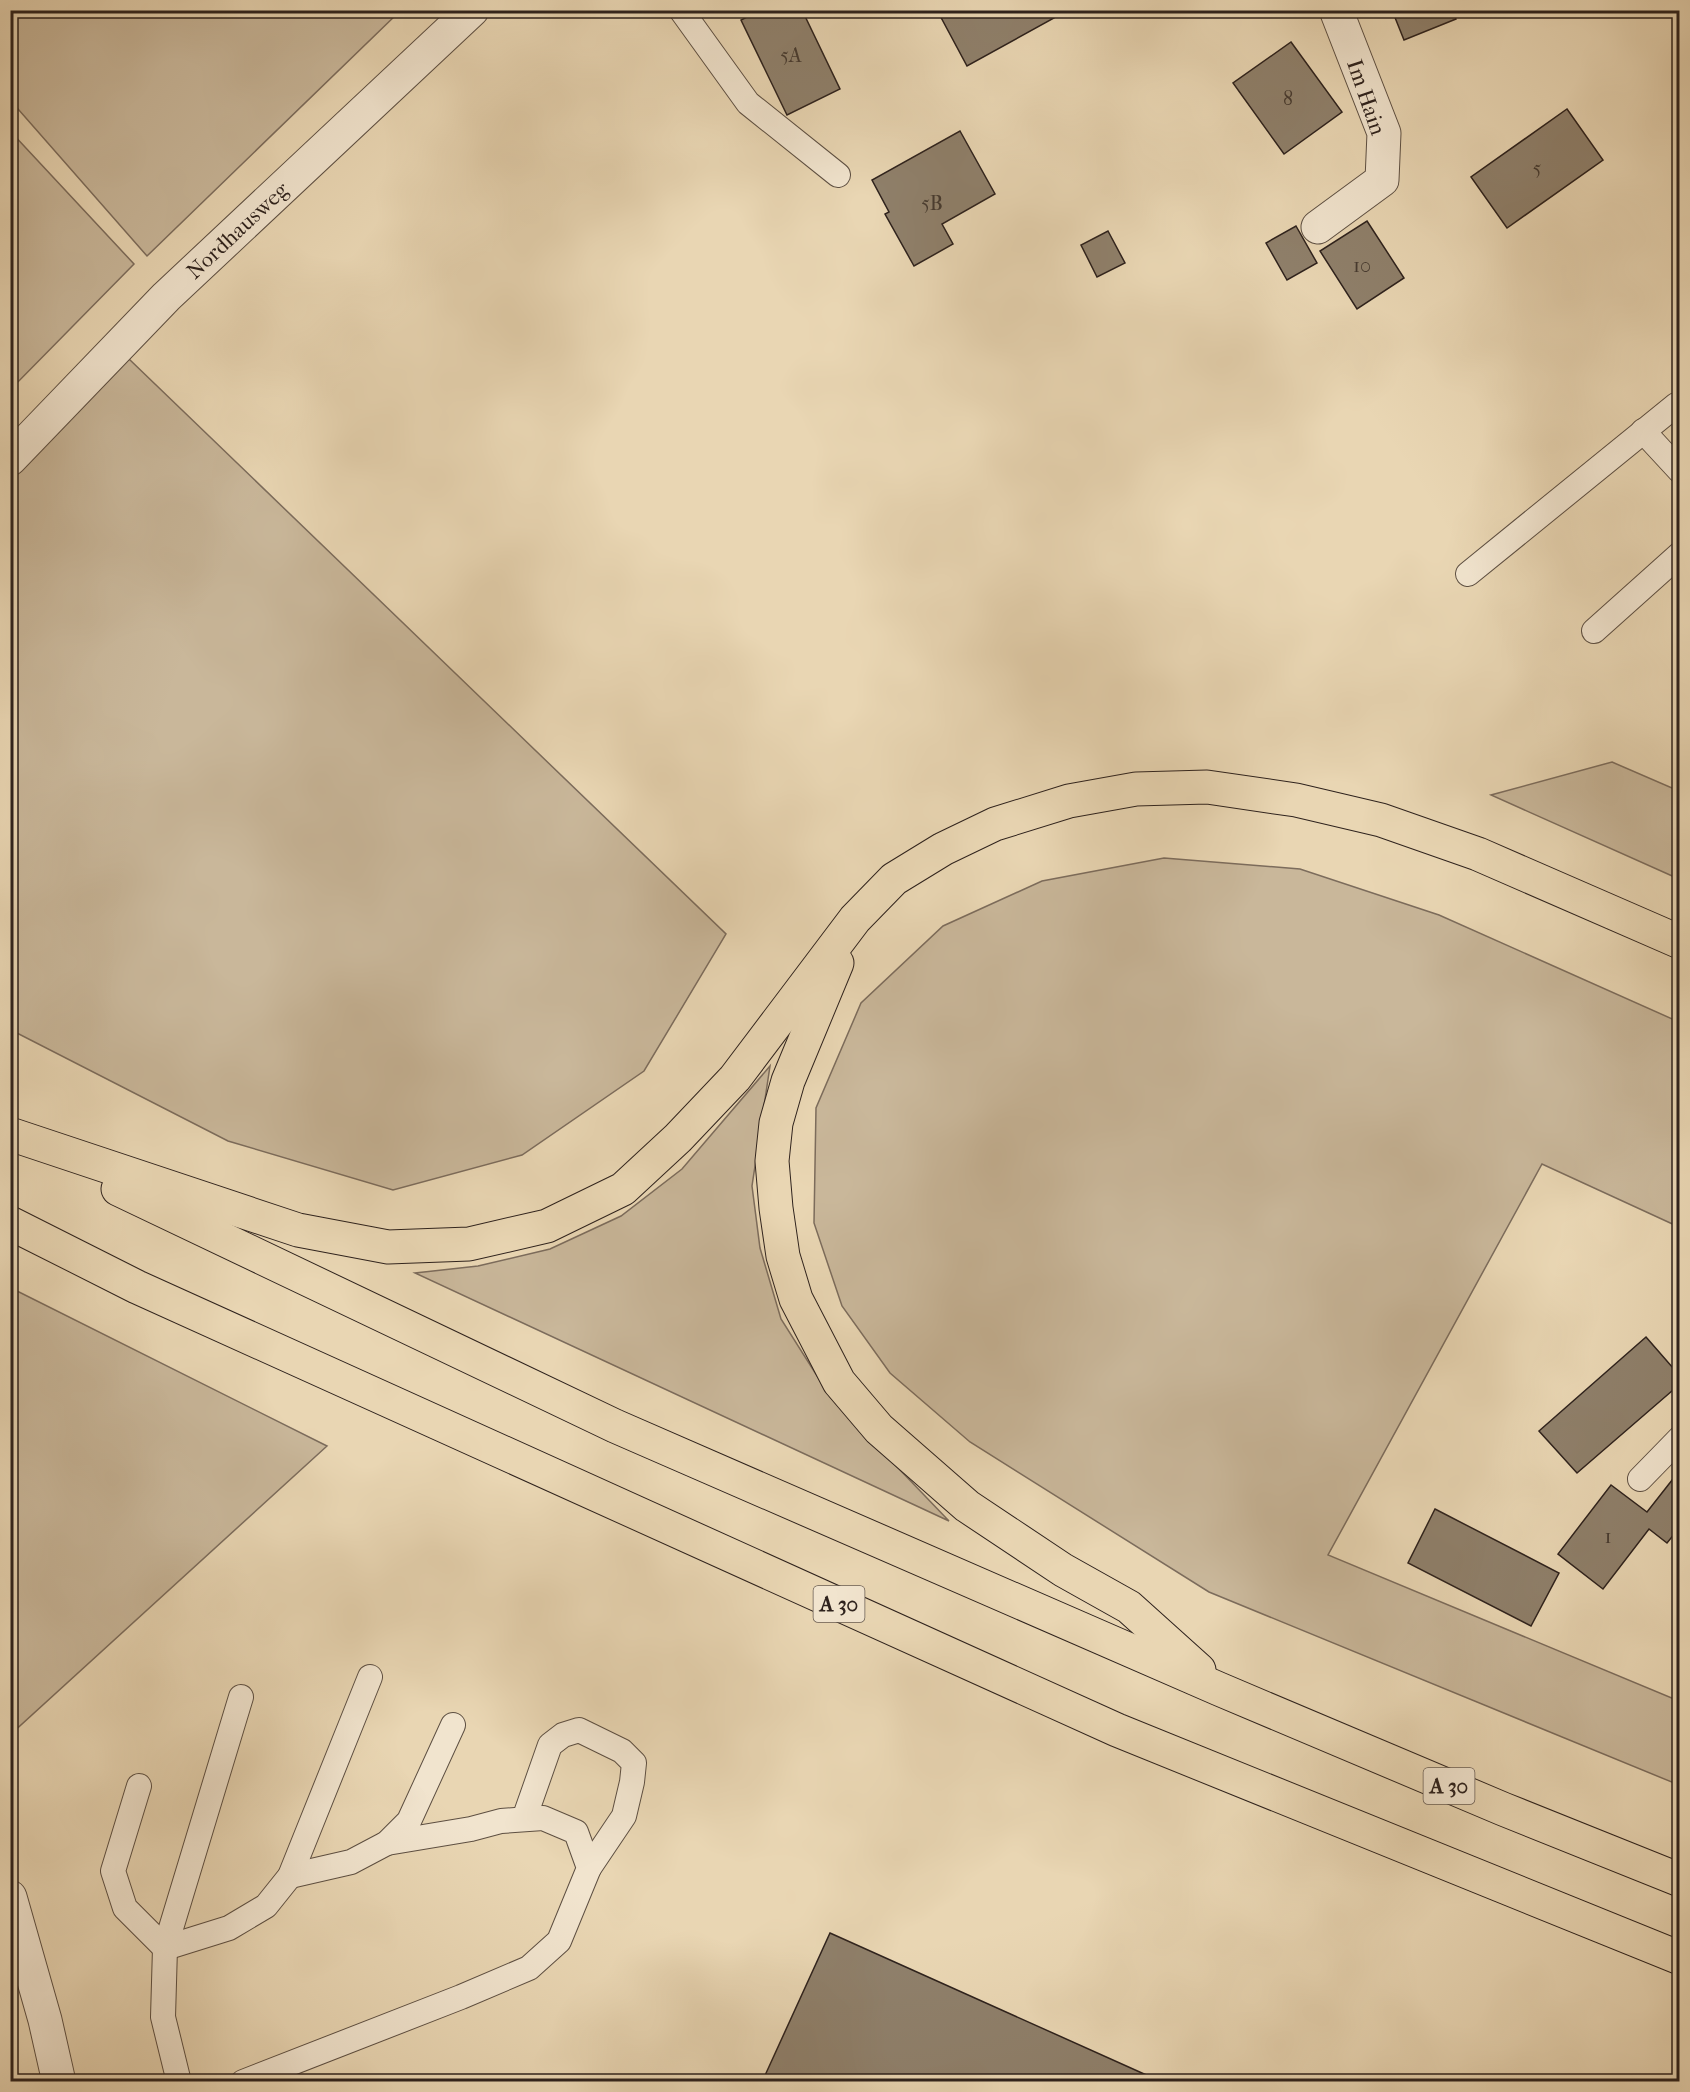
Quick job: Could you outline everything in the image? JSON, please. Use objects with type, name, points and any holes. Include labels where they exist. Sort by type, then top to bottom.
[{"type":"highway","points":[[10,1136],[298,1230],[388,1247],[469,1244],[547,1226],[623,1189],[678,1138],[735,1078],[855,919],[894,879],[943,849],[995,824],[1069,801],[1136,789],[1207,787],[1296,800],[1381,820],[1478,854],[1680,942]]},
{"type":"highway","points":[[855,919],[788,1081],[776,1123],[772,1161],[776,1208],[783,1256],[796,1299],[839,1382],[879,1430],[968,1506],[1063,1570],[1129,1607],[1219,1689]]},
{"type":"highway","name":"A 30","points":[[10,1136],[615,1426],[1219,1689],[1492,1805],[1680,1880]]},
{"type":"highway","name":"A 30","points":[[10,1223],[148,1292],[1118,1730],[1680,1958]]},
{"type":"street","name":"Nordhausweg","points":[[10,459],[166,297],[472,10]]},
{"type":"street","name":"Im Hain","points":[[1318,227],[1382,180],[1384,133],[1336,10]]},
{"type":"street","points":[[10,1897],[45,2020],[59,2082]]},
{"type":"lane","points":[[681,10],[747,103],[838,175]]},
{"type":"lane","points":[[1468,574],[1643,431],[1680,404]]},
{"type":"lane","points":[[1643,431],[1680,471]]},
{"type":"lane","points":[[1594,631],[1680,554]]},
{"type":"lane","points":[[1640,1479],[1680,1438]]},
{"type":"lane","points":[[165,1948],[229,1928],[266,1906],[290,1876],[370,1677]]},
{"type":"lane","points":[[179,2082],[163,2017],[165,1948],[242,1698]]},
{"type":"lane","points":[[290,1876],[351,1862],[387,1843],[409,1821],[453,1725]]},
{"type":"lane","points":[[243,2082],[461,1998],[529,1968],[559,1941],[589,1868],[624,1816],[634,1763],[622,1751],[579,1730],[563,1735],[550,1745],[524,1819]]},
{"type":"lane","points":[[139,1786],[112,1870],[125,1908],[165,1948]]},
{"type":"lane","points":[[387,1843],[471,1829],[501,1821],[543,1818],[576,1832],[589,1868]]},
{"type":"shaded area","points":[[11,11],[398,11],[147,256],[11,101]]},
{"type":"shaded area","points":[[11,132],[134,264],[11,389]]},
{"type":"shaded area","points":[[129,359],[726,934],[644,1071],[522,1155],[393,1190],[228,1141],[11,1030],[10,482]]},
{"type":"shaded area","points":[[1612,762],[1679,791],[1679,879],[1491,795]]},
{"type":"shaded area","points":[[1164,858],[1300,869],[1439,915],[1679,1022],[1679,1227],[1542,1164],[1328,1555],[1679,1701],[1679,1785],[1209,1592],[970,1442],[890,1373],[842,1306],[814,1223],[816,1108],[861,1003],[943,926],[1042,881]]},
{"type":"shaded area","points":[[770,1066],[752,1186],[760,1248],[781,1319],[831,1398],[949,1521],[415,1273],[478,1266],[550,1249],[621,1216],[682,1169]]},
{"type":"shaded area","points":[[11,1288],[327,1446],[11,1734]]},
{"type":"building","points":[[761,10],[802,10],[840,89],[787,115],[741,20]]},
{"type":"building","points":[[937,10],[1050,10],[1054,18],[967,66]]},
{"type":"building","points":[[1392,10],[1453,10],[1456,19],[1404,40]]},
{"type":"building","points":[[1291,42],[1342,112],[1284,154],[1233,83]]},
{"type":"building","points":[[1567,109],[1603,160],[1507,228],[1471,177]]},
{"type":"building","points":[[960,131],[995,194],[942,224],[953,244],[914,266],[885,214],[889,212],[872,180]]},
{"type":"building","points":[[1367,221],[1404,278],[1357,309],[1320,251]]},
{"type":"building","points":[[1296,226],[1317,263],[1287,280],[1266,243]]},
{"type":"building","points":[[1108,231],[1125,263],[1097,277],[1081,245]]},
{"type":"building","points":[[1646,1337],[1680,1376],[1680,1384],[1577,1473],[1539,1431]]},
{"type":"building","points":[[1680,1470],[1680,1527],[1667,1543],[1649,1529],[1603,1589],[1558,1554],[1611,1485],[1647,1512]]},
{"type":"building","points":[[1435,1509],[1559,1573],[1531,1626],[1408,1563]]},
{"type":"building","points":[[830,1933],[1162,2082],[762,2082]]}]
